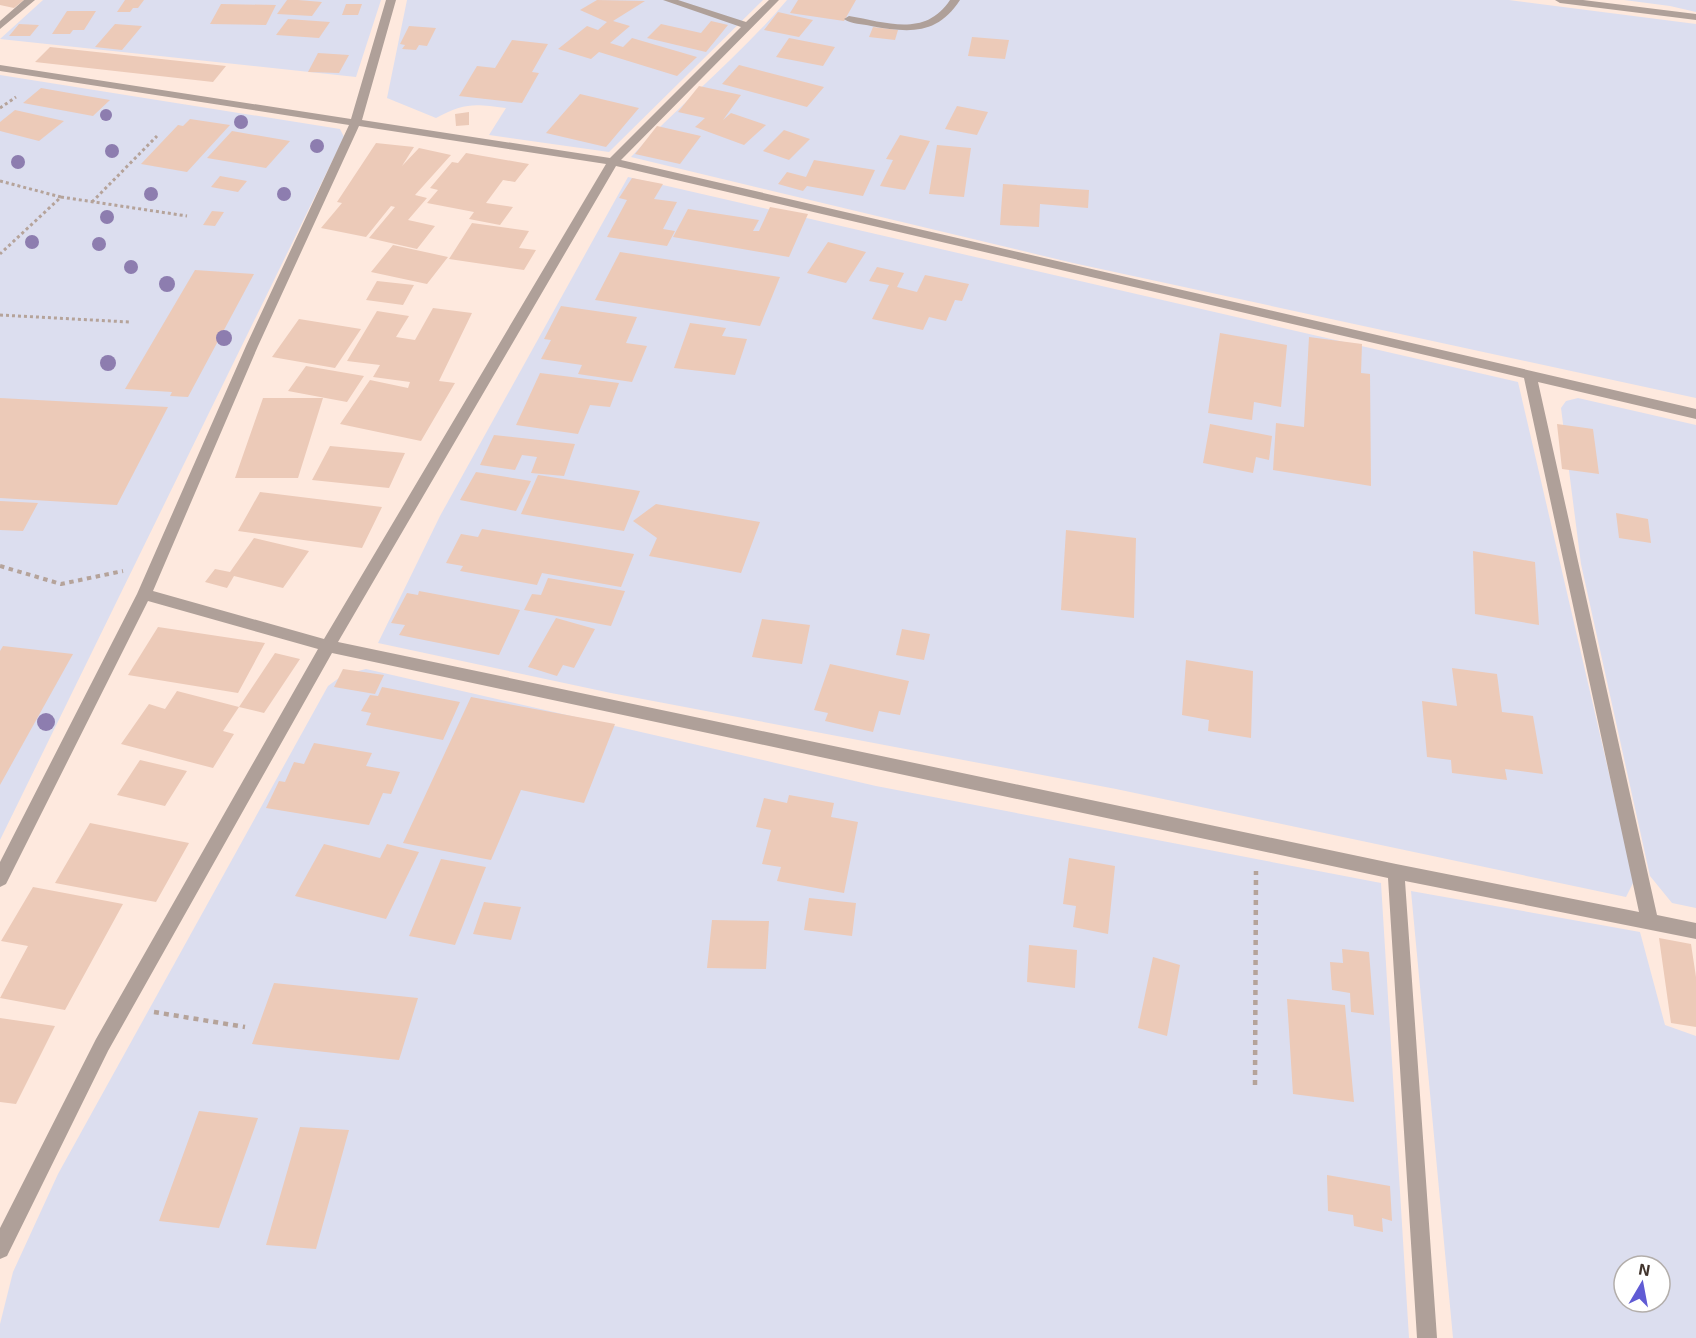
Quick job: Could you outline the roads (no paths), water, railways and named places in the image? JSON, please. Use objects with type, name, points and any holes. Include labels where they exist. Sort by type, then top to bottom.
[{"type":"street","points":[[0,26],[30,0]]},
{"type":"street","points":[[0,879],[144,594],[261,326],[356,121],[391,0]]},
{"type":"street","points":[[668,0],[748,26]]},
{"type":"street","points":[[0,1249],[56,1135],[124,1007],[328,646],[614,162],[774,0]]},
{"type":"street","points":[[849,19],[913,29],[934,24],[952,8],[955,0]]},
{"type":"street","points":[[1560,0],[1696,17]]},
{"type":"street","points":[[0,68],[614,162],[1696,414]]},
{"type":"street","points":[[1530,375],[1650,922]]},
{"type":"street","points":[[144,594],[328,646],[1256,843],[1696,931]]},
{"type":"street","points":[[1396,872],[1427,1338]]}]
